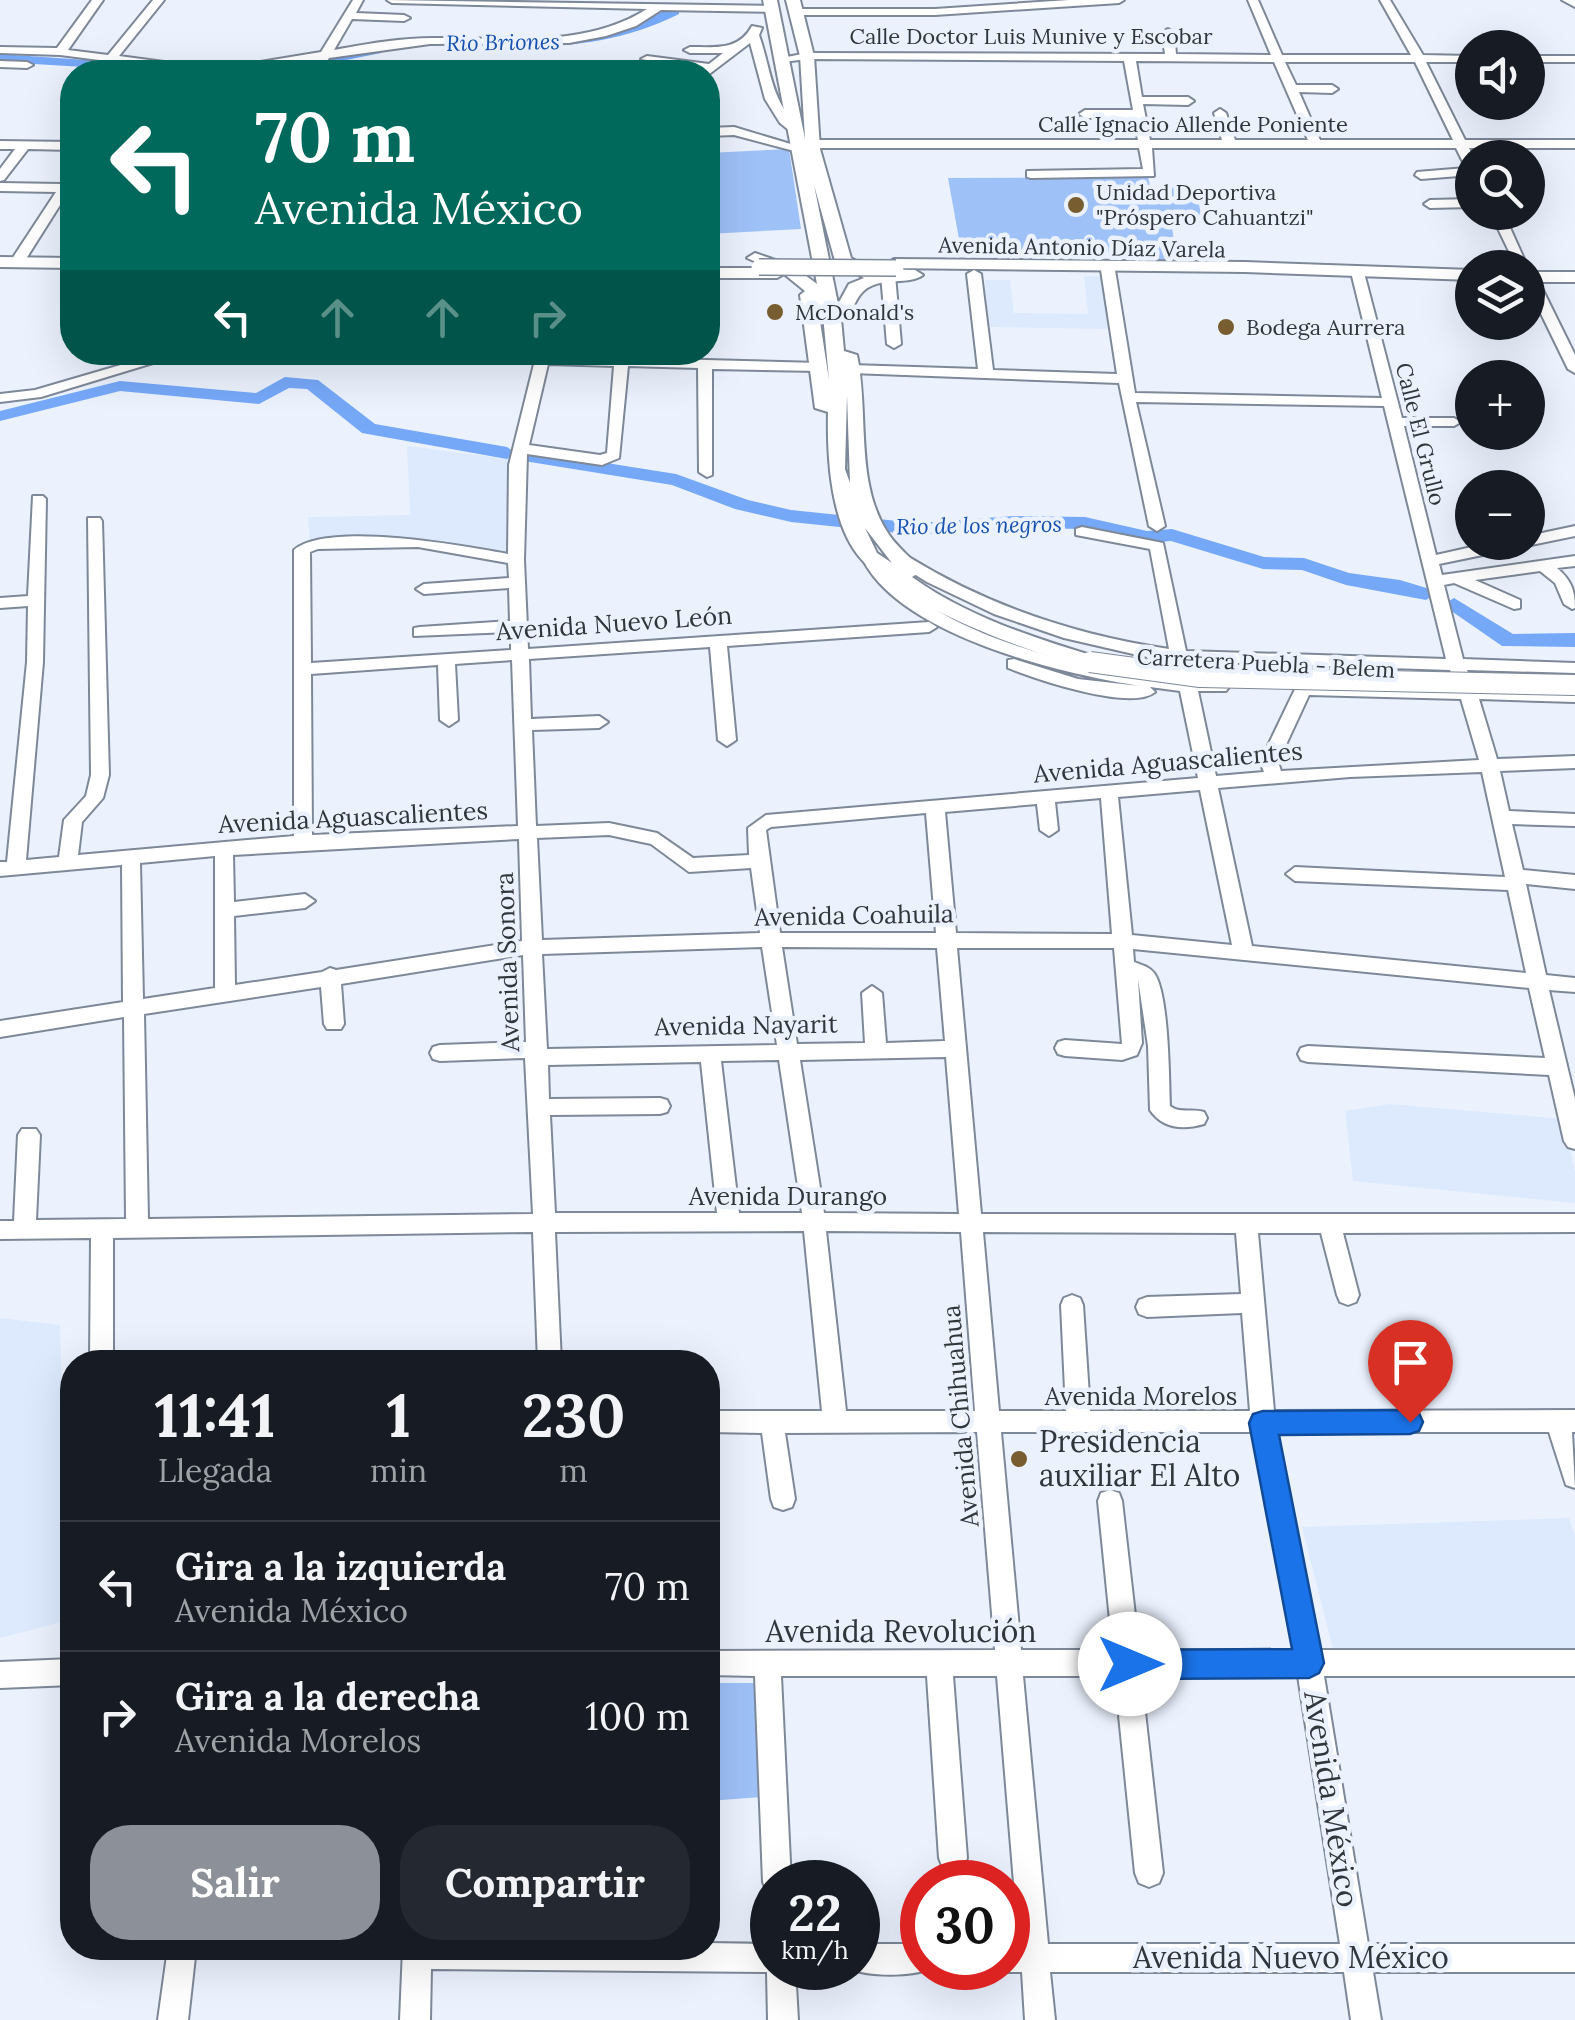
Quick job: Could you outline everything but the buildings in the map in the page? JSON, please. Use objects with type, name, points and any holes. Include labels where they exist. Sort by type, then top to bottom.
[{"type":"main road","name":"Carretera Puebla - Belem","points":[[771,4],[794,128],[810,145],[856,397],[854,507]]},
{"type":"main road","points":[[795,6],[813,115],[810,145]]},
{"type":"main road","points":[[782,56],[796,61],[806,55]]},
{"type":"main road","points":[[790,99],[810,145]]},
{"type":"main road","name":"Carretera Puebla - Belem","points":[[810,145],[816,240],[834,264],[835,456],[854,507],[876,549],[925,596],[1024,642],[1200,676],[1575,685]]},
{"type":"main road","points":[[759,266],[796,254],[816,240]]},
{"type":"main road","points":[[0,250],[13,258],[60,262]]},
{"type":"main road","points":[[13,258],[60,252]]},
{"type":"main road","points":[[759,266],[794,273],[834,264],[854,270],[884,267]]},
{"type":"main road","points":[[720,265],[884,267],[974,274],[1104,270]]},
{"type":"main road","name":"Avenida Antonio Díaz Varela","points":[[884,267],[1057,265],[1455,275]]},
{"type":"main road","points":[[759,266],[790,280],[808,296],[827,432],[835,456]]},
{"type":"main road","points":[[842,314],[855,288],[884,267]]},
{"type":"main road","name":"Avenida Antonio Díaz Varela","points":[[884,267],[1269,270]]},
{"type":"main road","points":[[794,273],[818,295],[828,378],[855,448]]},
{"type":"main road","points":[[1545,276],[1575,276]]},
{"type":"main road","name":"Carretera Puebla - Belem","points":[[1092,656],[1186,664],[1575,676]]},
{"type":"street","points":[[60,52],[98,0]]},
{"type":"street","points":[[111,58],[159,0]]},
{"type":"street","points":[[322,60],[358,0]]},
{"type":"street","points":[[392,0],[746,9],[771,4]]},
{"type":"street","points":[[795,6],[935,12],[1119,0]]},
{"type":"street","points":[[1253,0],[1316,145]]},
{"type":"street","points":[[1385,0],[1420,59],[1458,140]]},
{"type":"street","points":[[1567,0],[1575,4]]},
{"type":"street","points":[[537,20],[544,2]]},
{"type":"street","points":[[329,60],[474,42],[593,36],[674,8]]},
{"type":"street","points":[[720,61],[757,29],[746,9]]},
{"type":"street","points":[[348,16],[404,18]]},
{"type":"street","points":[[474,42],[586,44],[647,30]]},
{"type":"street","points":[[1168,32],[1171,56]]},
{"type":"street","points":[[753,35],[765,62],[765,80],[779,117],[794,128]]},
{"type":"street","points":[[0,50],[126,60]]},
{"type":"street","points":[[690,50],[734,50]]},
{"type":"street","name":"Calle Doctor Luis Munive y Escobar","points":[[806,55],[1455,59]]},
{"type":"street","points":[[1031,174],[1150,174],[1129,56]]},
{"type":"street","points":[[647,59],[653,60]]},
{"type":"street","points":[[1545,59],[1575,59]]},
{"type":"street","points":[[0,64],[27,65]]},
{"type":"street","points":[[1293,88],[1332,89]]},
{"type":"street","points":[[1135,100],[1188,102]]},
{"type":"street","points":[[1086,114],[1138,114]]},
{"type":"street","points":[[1220,114],[1230,144]]},
{"type":"street","name":"Calle Ignacio Allende Poniente","points":[[720,130],[810,145],[1455,144]]},
{"type":"street","name":"Calle Ignacio Allende Poniente","points":[[1545,144],[1575,144]]},
{"type":"street","points":[[0,145],[60,146]]},
{"type":"street","points":[[0,176],[24,146]]},
{"type":"street","points":[[1430,188],[1418,170],[1455,169]]},
{"type":"street","points":[[0,187],[60,183]]},
{"type":"street","points":[[13,258],[60,193]]},
{"type":"street","points":[[1430,204],[1455,204]]},
{"type":"street","points":[[884,267],[894,344]]},
{"type":"street","points":[[1104,270],[1157,526]]},
{"type":"street","name":"Calle El Grullo","points":[[1358,272],[1456,666],[1470,693],[1490,765],[1535,982],[1575,1141]]},
{"type":"street","points":[[974,274],[986,373]]},
{"type":"street","points":[[1545,310],[1575,369]]},
{"type":"street","points":[[720,364],[819,367]]},
{"type":"street","points":[[0,398],[36,394],[137,365]]},
{"type":"street","name":"Avenida Sonora","points":[[541,365],[517,464],[517,571],[549,1350]]},
{"type":"street","points":[[522,449],[602,460],[614,456],[621,365]]},
{"type":"street","points":[[705,365],[707,472]]},
{"type":"street","points":[[850,369],[1125,379]]},
{"type":"street","points":[[1128,398],[1389,402]]},
{"type":"street","points":[[1394,422],[1454,422]]},
{"type":"street","points":[[8,868],[35,662],[38,500]]},
{"type":"street","points":[[68,861],[73,820],[94,798],[100,775],[94,520]]},
{"type":"street","points":[[1545,537],[1575,531]]},
{"type":"street","points":[[1082,532],[1157,546],[1179,656]]},
{"type":"street","points":[[304,842],[302,550],[306,546],[418,542],[517,571]]},
{"type":"street","points":[[876,549],[1006,614],[1080,638],[1179,656],[1575,668]]},
{"type":"street","name":"Carretera Puebla - Belem","points":[[876,549],[875,571],[901,595],[959,628],[1064,668],[1178,686],[1575,696]]},
{"type":"street","points":[[1430,561],[1455,556]]},
{"type":"street","points":[[1435,581],[1575,561]]},
{"type":"street","points":[[1545,567],[1562,580],[1572,604]]},
{"type":"street","points":[[424,589],[517,571]]},
{"type":"street","points":[[1454,578],[1491,590],[1514,604]]},
{"type":"street","points":[[901,595],[907,610],[929,626],[1045,677],[1107,691],[1146,692],[1178,686],[1210,784],[1242,952]]},
{"type":"street","points":[[0,603],[35,600]]},
{"type":"street","points":[[420,632],[518,626]]},
{"type":"street","name":"Avenida Nuevo León","points":[[302,669],[929,626]]},
{"type":"street","points":[[718,642],[727,740]]},
{"type":"street","points":[[446,659],[448,720]]},
{"type":"street","points":[[1275,778],[1269,762],[1304,689]]},
{"type":"street","points":[[523,724],[599,722]]},
{"type":"street","name":"Avenida Aguascalientes","points":[[8,868],[304,842],[621,830],[657,839],[690,865],[758,861],[756,837],[758,828],[766,822],[1275,778],[1575,762]]},
{"type":"street","points":[[1065,1048],[1130,1049],[1108,792]]},
{"type":"street","points":[[1045,798],[1049,830]]},
{"type":"street","name":"Avenida Chihuahua","points":[[935,807],[1010,1665],[1017,1860]]},
{"type":"street","points":[[1501,818],[1575,820]]},
{"type":"street","points":[[224,849],[224,994]]},
{"type":"street","points":[[131,856],[137,1228]]},
{"type":"street","points":[[758,861],[814,1222],[835,1422]]},
{"type":"street","points":[[1295,874],[1575,882]]},
{"type":"street","points":[[226,910],[305,901]]},
{"type":"street","name":"Avenida Coahuila","points":[[0,1028],[530,947],[772,940],[1122,941],[1575,985]]},
{"type":"street","points":[[1124,966],[1145,974],[1149,981],[1158,1046],[1160,1110],[1172,1120],[1197,1118]]},
{"type":"street","points":[[330,975],[334,1024]]},
{"type":"street","points":[[872,993],[876,1050]]},
{"type":"street","name":"Avenida Nayarit","points":[[440,1053],[958,1050]]},
{"type":"street","points":[[710,1053],[729,1222]]},
{"type":"street","points":[[1308,1054],[1556,1067]]},
{"type":"street","points":[[538,1107],[660,1106]]},
{"type":"street","points":[[25,1230],[29,1136]]},
{"type":"street","name":"Avenida México","points":[[1246,1221],[1263,1423],[1309,1663],[1366,2020]]},
{"type":"street","name":"Avenida Durango","points":[[0,1230],[729,1222],[1575,1224]]},
{"type":"street","points":[[1330,1224],[1348,1295]]},
{"type":"street","points":[[102,1231],[102,1350]]},
{"type":"street","points":[[1147,1306],[1252,1304]]},
{"type":"street","points":[[1072,1305],[1078,1424]]},
{"type":"street","points":[[1566,1421],[1575,1478]]},
{"type":"street","name":"Avenida Morelos","points":[[720,1422],[1566,1421]]},
{"type":"street","points":[[772,1422],[782,1499]]},
{"type":"street","points":[[1110,1500],[1130,1664],[1148,1872]]},
{"type":"street","name":"Avenida Revolución","points":[[720,1663],[1575,1663]]},
{"type":"street","points":[[767,1664],[776,1860]]},
{"type":"street","points":[[940,1665],[953,1858]]},
{"type":"street","points":[[0,1675],[60,1672]]},
{"type":"street","points":[[720,1957],[750,1958]]},
{"type":"street","name":"Avenida Nuevo México","points":[[1030,1958],[1575,1958]]},
{"type":"street","points":[[173,2020],[180,1960]]},
{"type":"street","points":[[414,2020],[417,1960]]},
{"type":"street","name":"Avenida Chihuahua","points":[[1030,1987],[1040,2020]]},
{"type":"street","points":[[781,1990],[783,2020]]},
{"type":"shaded area","points":[[789,149],[801,229],[720,233],[720,152]]},
{"type":"shaded area","name":"Unidad Deportiva \"Próspero Cahuantzi\"","points":[[1148,177],[1150,186],[1195,187],[1203,223],[1171,223],[1178,261],[1143,261],[1140,254],[961,250],[948,178]]},
{"type":"shaded area","points":[[1084,276],[1105,276],[1112,329],[988,327],[985,280],[1010,280],[1014,313],[1088,314]]},
{"type":"shaded area","points":[[407,446],[509,459],[511,553],[411,541],[310,542],[308,517],[410,515]]},
{"type":"shaded area","points":[[1390,1104],[1563,1119],[1575,1172],[1575,1203],[1353,1181],[1345,1111]]},
{"type":"shaded area","points":[[0,1318],[60,1325],[61,1350],[60,1623],[0,1638]]},
{"type":"shaded area","points":[[1569,1518],[1575,1536],[1575,1652],[1335,1657],[1302,1527]]},
{"type":"shaded area","points":[[720,1683],[760,1683],[762,1797],[720,1800]]},
{"type":"waterway","name":"Rio Briones","points":[[481,42],[533,44],[603,38],[674,11]]},
{"type":"waterway","name":"Rio Briones","points":[[327,60],[376,50]]},
{"type":"waterway","name":"Rio Briones","points":[[0,58],[60,62]]},
{"type":"waterway","name":"Rio de los negros","points":[[0,416],[120,386],[259,399],[285,382],[312,384],[369,429],[507,453]]},
{"type":"waterway","name":"Rio de los negros","points":[[531,457],[676,480],[742,505],[791,516],[917,529],[1014,522],[1085,523],[1147,537],[1172,535],[1263,563],[1304,564],[1346,579],[1400,586],[1426,594]]},
{"type":"waterway","name":"Rio de los negros","points":[[1454,604],[1509,641],[1575,640]]},
{"type":"place","name":"Unidad Deportiva \"Próspero Cahuantzi\"","points":[[1076,205]]},
{"type":"place","name":"McDonald's","points":[[775,312]]},
{"type":"place","name":"Bodega Aurrera","points":[[1226,327]]},
{"type":"place","name":"Presidencia auxiliar El Alto","points":[[1019,1459]]},
{"type":"route","points":[[1130,1664],[1309,1663],[1263,1423],[1410,1422]]}]
